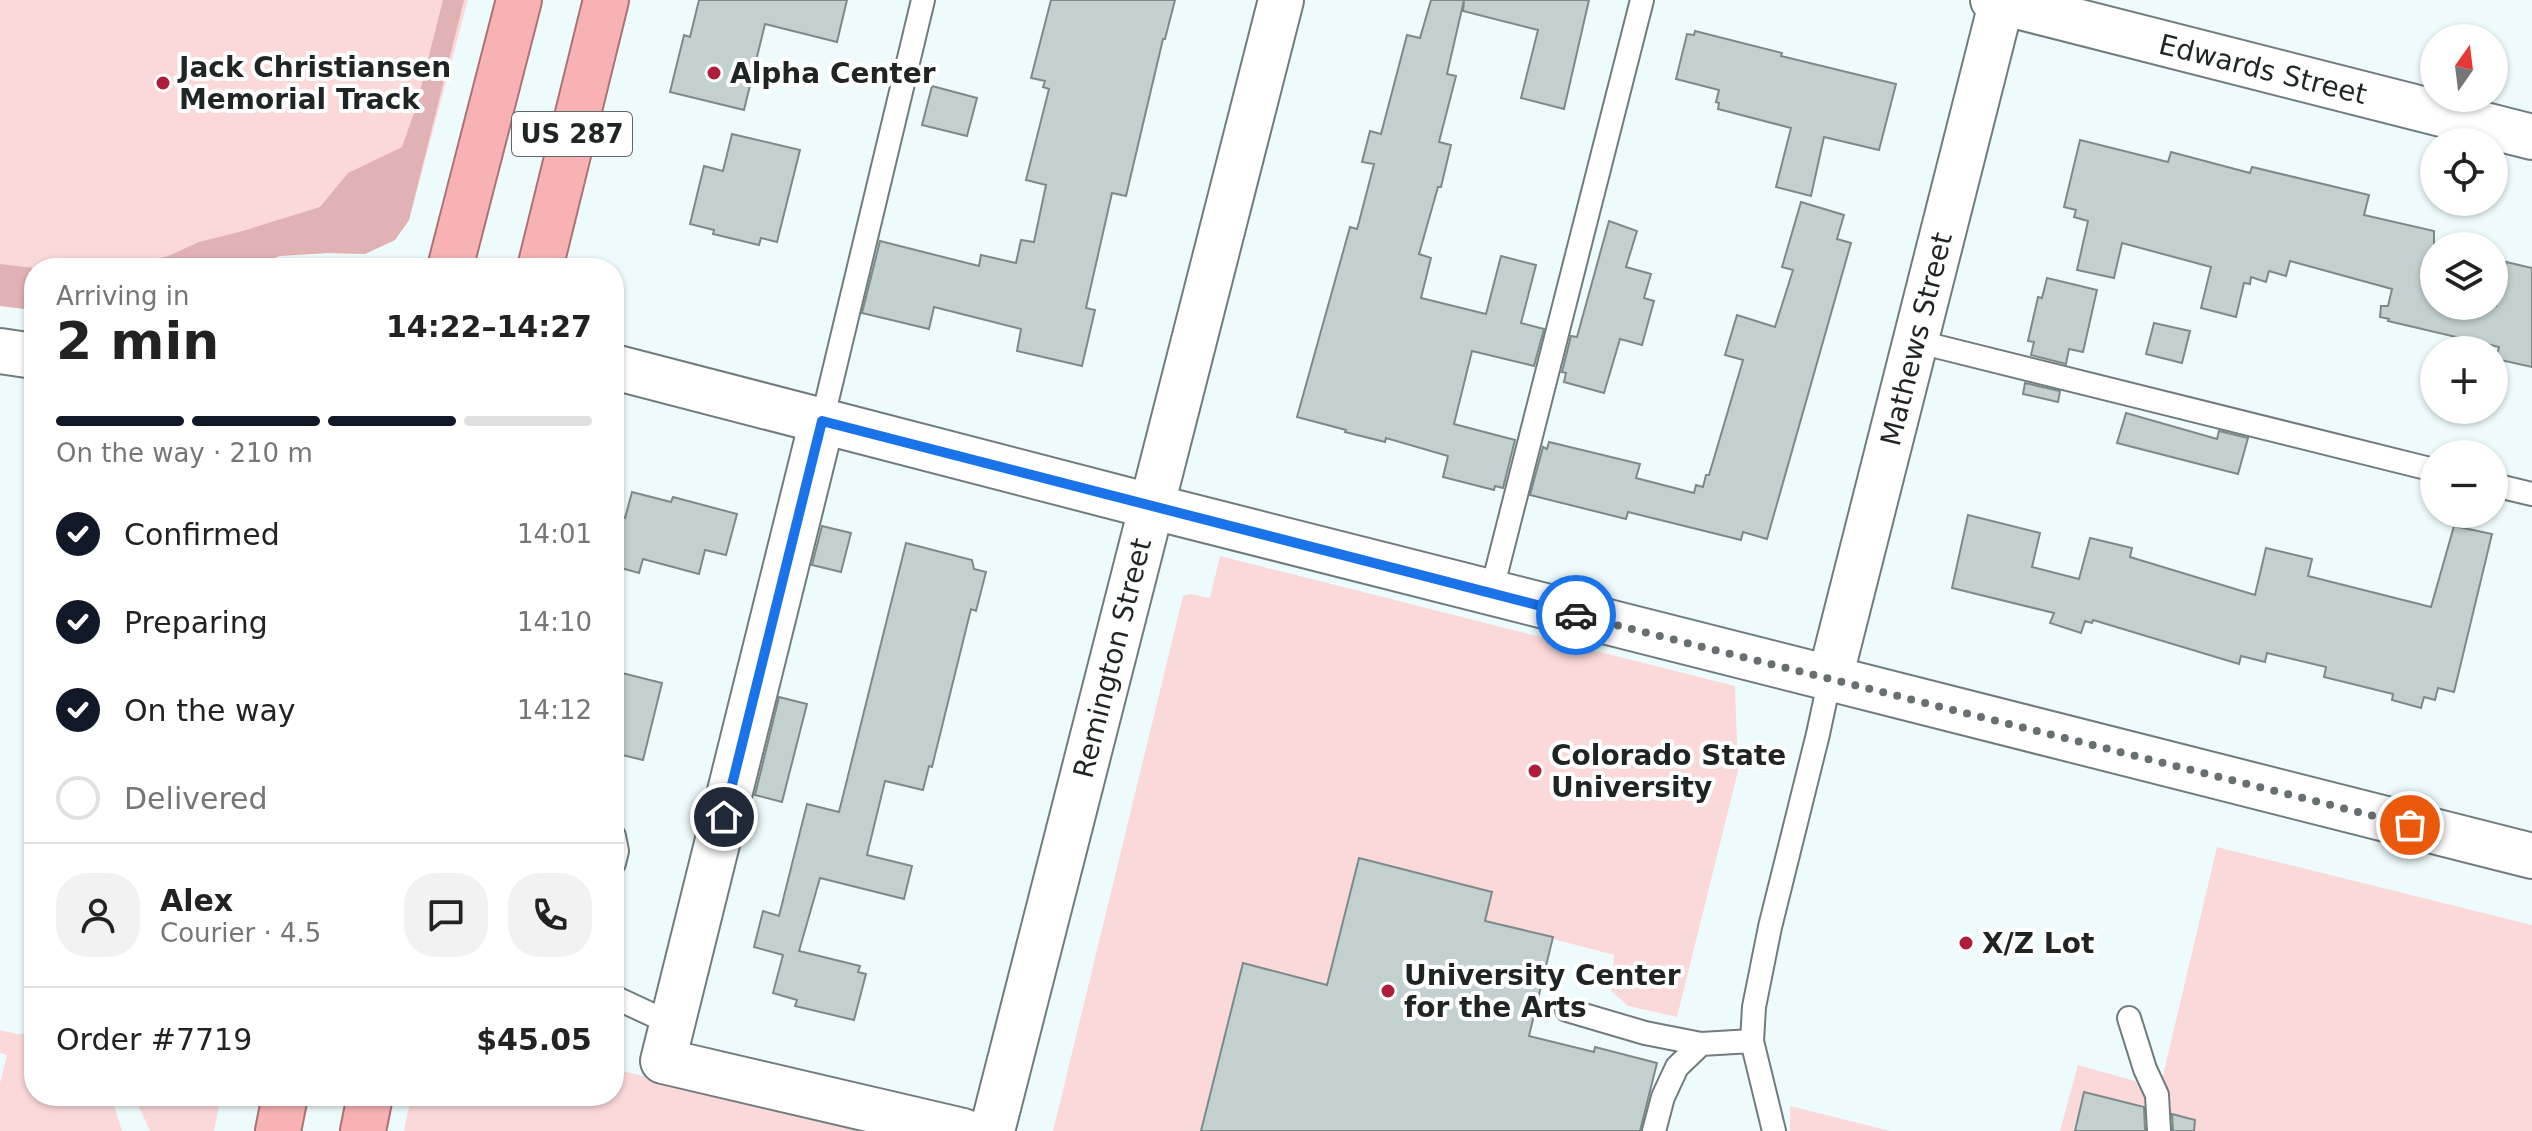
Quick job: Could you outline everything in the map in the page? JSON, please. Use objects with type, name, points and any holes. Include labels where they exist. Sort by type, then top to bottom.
[{"type":"highway","name":"US 287","points":[[453,258],[519,0]]},
{"type":"highway","name":"US 287","points":[[542,258],[606,0]]},
{"type":"highway","points":[[278,1131],[283,1106]]},
{"type":"highway","points":[[363,1131],[368,1106]]},
{"type":"street","name":"Remington Street","points":[[992,1131],[1281,0]]},
{"type":"street","name":"Edwards Street","points":[[1999,1],[2532,137]]},
{"type":"street","name":"Mathews Street","points":[[1830,678],[1999,1]]},
{"type":"street","points":[[0,351],[24,355]]},
{"type":"street","points":[[624,370],[2532,856]]},
{"type":"street","points":[[822,421],[663,1061],[963,1131]]},
{"type":"lane","points":[[822,421],[923,0]]},
{"type":"lane","points":[[1491,593],[1642,0]]},
{"type":"lane","points":[[1915,341],[2420,467]]},
{"type":"lane","points":[[2508,488],[2532,494]]},
{"type":"lane","points":[[1774,1131],[1752,1041],[1754,1007],[1770,927],[1830,678]]},
{"type":"lane","points":[[624,1002],[672,1024]]},
{"type":"lane","points":[[1567,1010],[1645,1033],[1701,1044],[1752,1041]]},
{"type":"lane","points":[[2129,1018],[2157,1095],[2159,1131]]},
{"type":"lane","points":[[1654,1131],[1663,1097],[1677,1067],[1701,1044]]},
{"type":"shaded area","points":[[0,0],[468,0],[409,220],[395,240],[365,254],[327,253],[274,258],[24,258],[24,309],[0,306]]},
{"type":"shaded area","points":[[443,0],[464,0],[409,220],[395,240],[365,254],[160,258],[199,242],[320,207],[348,173],[402,147],[416,107]]},
{"type":"shaded area","points":[[0,264],[24,267],[24,309],[0,306]]},
{"type":"shaded area","points":[[1220,556],[1735,686],[1738,771],[1677,1017],[1628,1006],[1611,991],[1614,955],[1485,921],[1492,892],[1360,859],[1327,985],[1243,964],[1201,1131],[1053,1131],[1183,596],[1190,594],[1210,598]]},
{"type":"shaded area","points":[[2217,847],[2532,925],[2532,1131],[2060,1131],[2078,1065],[2160,1088]]},
{"type":"shaded area","points":[[0,1030],[24,1034],[24,1106],[114,1106],[122,1131],[0,1131],[0,1083],[7,1055],[0,1053]]},
{"type":"shaded area","points":[[624,1071],[873,1131],[404,1131],[409,1106],[624,1106]]},
{"type":"shaded area","points":[[139,1106],[219,1106],[214,1131],[150,1131]]},
{"type":"shaded area","points":[[1790,1106],[1890,1131],[1790,1131]]},
{"type":"building","points":[[699,0],[847,0],[837,42],[765,24],[744,110],[670,92],[684,35],[690,37]]},
{"type":"building","points":[[1051,0],[1175,0],[1126,196],[1112,193],[1086,308],[1095,310],[1082,366],[1017,351],[1021,329],[934,307],[929,329],[862,313],[880,241],[979,266],[981,255],[1016,263],[1021,240],[1034,242],[1046,185],[1026,180],[1049,89],[1043,87],[1045,81],[1031,78]]},
{"type":"building","points":[[1431,0],[1464,0],[1447,74],[1456,76],[1439,142],[1451,145],[1419,254],[1431,258],[1421,298],[1486,314],[1501,256],[1536,265],[1521,323],[1544,329],[1534,366],[1472,351],[1454,424],[1515,440],[1503,488],[1495,486],[1494,490],[1443,477],[1448,456],[1386,438],[1385,442],[1345,432],[1297,417],[1350,227],[1357,229],[1374,164],[1362,162],[1370,131],[1381,134],[1407,35],[1420,38]]},
{"type":"building","points":[[1464,0],[1589,0],[1564,109],[1521,98],[1538,30],[1463,11]]},
{"type":"building","points":[[1695,31],[1896,84],[1879,150],[1824,137],[1811,196],[1776,187],[1791,128],[1718,109],[1719,90],[1676,79],[1687,34],[1694,35]]},
{"type":"building","points":[[932,86],[977,98],[967,136],[922,125]]},
{"type":"building","points":[[732,134],[800,150],[777,242],[761,238],[759,245],[713,234],[714,230],[690,224],[704,166],[723,171]]},
{"type":"building","points":[[2080,140],[2168,162],[2171,152],[2250,173],[2252,167],[2369,195],[2364,215],[2434,231],[2420,232],[2420,320],[2508,320],[2508,262],[2532,268],[2532,367],[2508,362],[2508,336],[2452,336],[2388,321],[2380,317],[2381,306],[2388,306],[2392,289],[2290,261],[2286,276],[2269,271],[2266,282],[2251,277],[2250,284],[2244,283],[2236,317],[2201,308],[2211,267],[2122,243],[2114,278],[2077,270],[2088,221],[2074,217],[2076,210],[2064,207]]},
{"type":"building","points":[[1801,202],[1844,215],[1837,239],[1851,243],[1767,539],[1743,532],[1741,540],[1628,512],[1626,519],[1530,495],[1543,447],[1547,449],[1549,442],[1640,464],[1636,478],[1694,493],[1696,485],[1703,487],[1743,360],[1725,355],[1737,315],[1775,327],[1793,270],[1782,267]]},
{"type":"building","points":[[1609,221],[1637,231],[1626,267],[1651,274],[1644,298],[1654,301],[1642,345],[1620,339],[1604,393],[1564,382],[1566,373],[1562,372],[1571,336],[1577,337]]},
{"type":"building","points":[[2047,278],[2097,290],[2083,352],[2069,349],[2066,364],[2031,355],[2034,342],[2028,341],[2038,297],[2042,298]]},
{"type":"building","points":[[2154,323],[2190,331],[2182,363],[2146,354]]},
{"type":"building","points":[[2025,383],[2060,391],[2058,402],[2023,394]]},
{"type":"building","points":[[2126,413],[2217,439],[2219,431],[2248,438],[2238,474],[2117,443]]},
{"type":"building","points":[[632,492],[671,502],[673,497],[737,514],[726,555],[705,550],[699,574],[643,559],[639,573],[624,569],[625,518]]},
{"type":"building","points":[[1968,515],[2040,533],[2032,567],[2079,579],[2090,538],[2132,548],[2130,557],[2255,595],[2266,548],[2312,559],[2308,576],[2431,607],[2453,528],[2492,534],[2454,692],[2438,688],[2435,700],[2424,697],[2421,708],[2392,700],[2393,694],[2324,677],[2326,667],[2267,653],[2265,662],[2241,656],[2239,664],[2093,620],[2092,623],[2085,621],[2081,633],[2050,623],[2054,613],[1952,588]]},
{"type":"building","points":[[822,526],[851,533],[841,572],[812,565]]},
{"type":"building","points":[[906,543],[972,560],[974,569],[986,572],[976,611],[971,609],[932,767],[929,766],[923,790],[885,781],[867,855],[912,866],[904,899],[820,878],[799,951],[860,966],[858,972],[866,974],[854,1020],[795,1006],[797,1000],[773,993],[783,955],[754,947],[763,911],[779,916],[807,804],[839,812]]},
{"type":"building","points":[[624,674],[662,683],[643,760],[624,755]]},
{"type":"building","points":[[779,697],[807,704],[782,802],[755,795]]},
{"type":"building","name":"University Center for the Arts","points":[[1359,858],[1492,892],[1485,921],[1553,937],[1529,1036],[1594,1052],[1595,1047],[1657,1063],[1640,1131],[1201,1131],[1243,963],[1327,985]]},
{"type":"building","points":[[2084,1092],[2144,1107],[2145,1131],[2075,1131]]},
{"type":"building","points":[[2172,1114],[2195,1120],[2194,1131],[2173,1131]]},
{"type":"way so far","points":[[1576,615],[2410,825]]},
{"type":"place","name":"Alpha Center","points":[[714,73]]},
{"type":"place","name":"Jack Christiansen Memorial Track","points":[[163,83]]},
{"type":"place","name":"Colorado State University","points":[[1535,771]]},
{"type":"place","name":"X/Z Lot","points":[[1966,943]]},
{"type":"place","name":"University Center for the Arts","points":[[1388,991]]},
{"type":"route","points":[[724,817],[822,421],[1576,615]]}]
